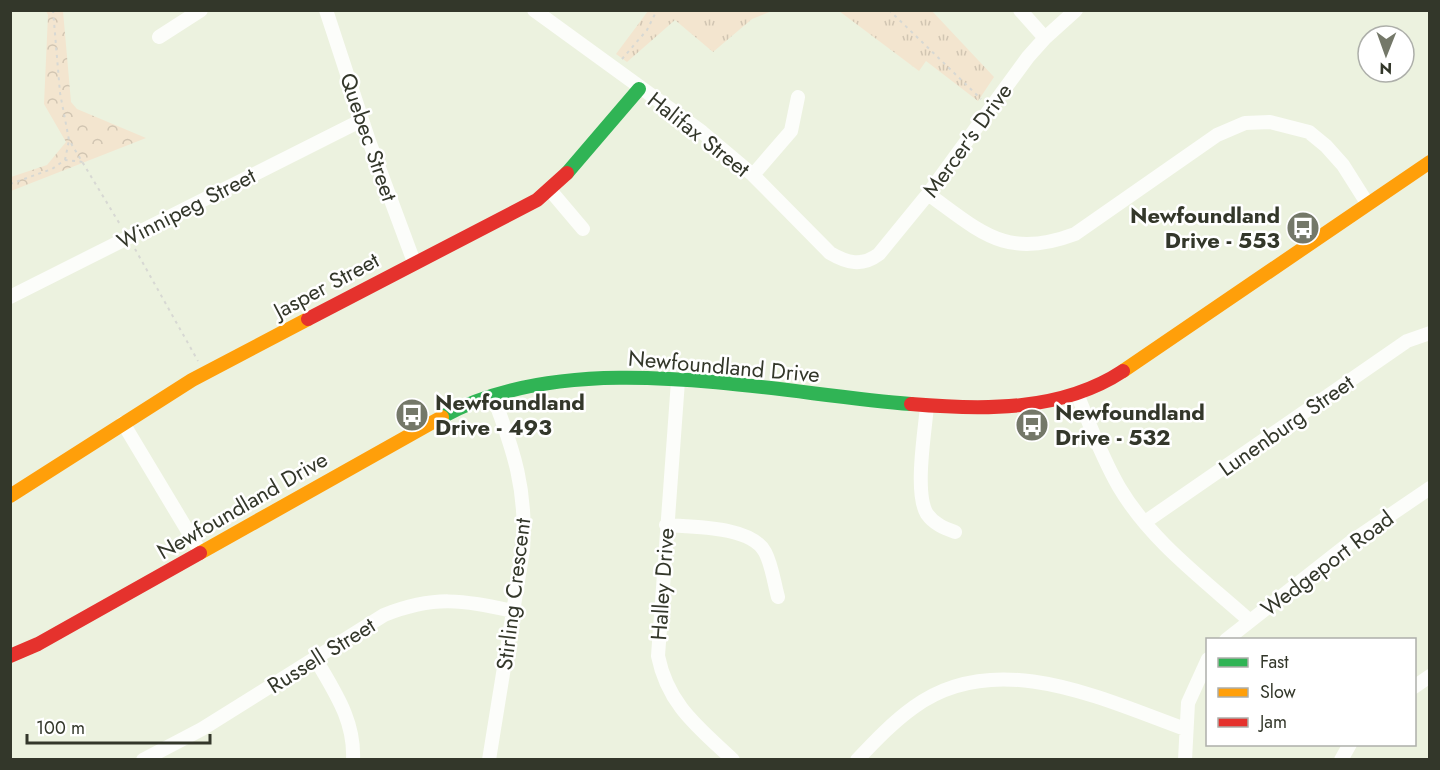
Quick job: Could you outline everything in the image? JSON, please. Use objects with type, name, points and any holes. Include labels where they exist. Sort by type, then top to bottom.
[{"type":"street","points":[[159,37],[201,10]]},
{"type":"street","name":"Quebec Street","points":[[326,10],[362,120],[414,262]]},
{"type":"street","name":"Halifax Street","points":[[534,10],[702,132],[753,175],[830,253],[843,261],[856,264]]},
{"type":"street","points":[[1020,10],[1045,38]]},
{"type":"street","name":"Mercer's Drive","points":[[856,264],[870,261],[879,254],[928,194],[1045,38],[1076,10]]},
{"type":"street","name":"Jasper Street","points":[[10,496],[192,380],[414,262],[497,222],[550,190],[639,88]]},
{"type":"street","points":[[753,175],[791,131],[798,97]]},
{"type":"street","name":"Winnipeg Street","points":[[10,297],[362,120]]},
{"type":"street","points":[[928,194],[974,227],[999,241],[1027,246],[1052,243],[1075,234],[1217,135],[1245,123],[1270,122],[1309,132],[1326,146],[1343,165],[1367,203]]},
{"type":"street","name":"Newfoundland Drive","points":[[10,656],[38,644],[458,408],[531,385],[578,380],[678,381],[927,406],[1012,408],[1047,403],[1077,394],[1114,376],[1214,311],[1367,203],[1430,162]]},
{"type":"street","points":[[550,190],[583,229]]},
{"type":"street","name":"Lunenburg Street","points":[[1145,522],[1407,342],[1430,333]]},
{"type":"street","name":"Halley Drive","points":[[678,381],[658,631],[658,656],[668,691],[684,713],[733,759]]},
{"type":"street","points":[[1077,394],[1119,487],[1145,522],[1186,567],[1250,621]]},
{"type":"street","name":"Stirling Crescent","points":[[489,759],[523,550],[524,495],[520,474],[493,396]]},
{"type":"street","points":[[927,406],[921,484],[924,507],[933,521],[955,532]]},
{"type":"street","points":[[123,423],[201,553]]},
{"type":"street","name":"Wedgeport Road","points":[[1227,638],[1352,541],[1430,488]]},
{"type":"street","points":[[666,525],[738,533],[754,540],[767,554],[778,597]]},
{"type":"street","name":"Russell Street","points":[[143,759],[202,729],[366,624],[416,604],[453,600],[513,611]]},
{"type":"street","points":[[315,658],[345,710],[353,741],[354,759]]},
{"type":"street","points":[[1185,759],[1188,703],[1206,663]]},
{"type":"street","points":[[1416,686],[1430,676]]},
{"type":"street","points":[[856,759],[915,705],[950,688],[986,679],[1027,679],[1047,684],[1185,729]]},
{"type":"street","points":[[1341,759],[1349,746]]},
{"type":"path","points":[[53,10],[60,93],[69,140],[122,228]]},
{"type":"path","points":[[622,60],[646,30],[657,10]]},
{"type":"path","points":[[890,10],[982,100]]},
{"type":"path","points":[[979,95],[984,96]]},
{"type":"path","points":[[65,160],[69,140]]},
{"type":"path","points":[[10,184],[52,169],[65,160],[83,162]]},
{"type":"path","points":[[135,249],[199,363]]},
{"type":"green space","points":[[46,11],[63,11],[71,102],[77,109],[146,138],[11,191],[11,177],[47,165],[66,142],[44,104],[48,15]]},
{"type":"green space","points":[[648,11],[772,11],[752,19],[713,52],[675,20],[627,62],[616,54]]},
{"type":"green space","points":[[839,11],[932,11],[994,77],[978,101],[926,61],[919,71]]},
{"type":"traffic: fast","points":[[567,173],[639,89]]},
{"type":"traffic: fast","points":[[442,417],[494,395],[551,383],[611,378],[672,379],[735,384],[911,404]]},
{"type":"traffic: slow","points":[[1123,371],[1430,162]]},
{"type":"traffic: slow","points":[[10,496],[192,380],[308,319]]},
{"type":"traffic: slow","points":[[200,553],[442,417]]},
{"type":"traffic: jam","points":[[308,319],[537,200],[567,173]]},
{"type":"traffic: jam","points":[[911,404],[993,407],[1047,401],[1074,394],[1123,371]]},
{"type":"traffic: jam","points":[[10,656],[38,644],[200,553]]},
{"type":"place","name":"Newfoundland Drive - 553","points":[[1303,228]]},
{"type":"place","name":"Newfoundland Drive - 493","points":[[412,415]]},
{"type":"place","name":"Newfoundland Drive - 532","points":[[1032,425]]}]
